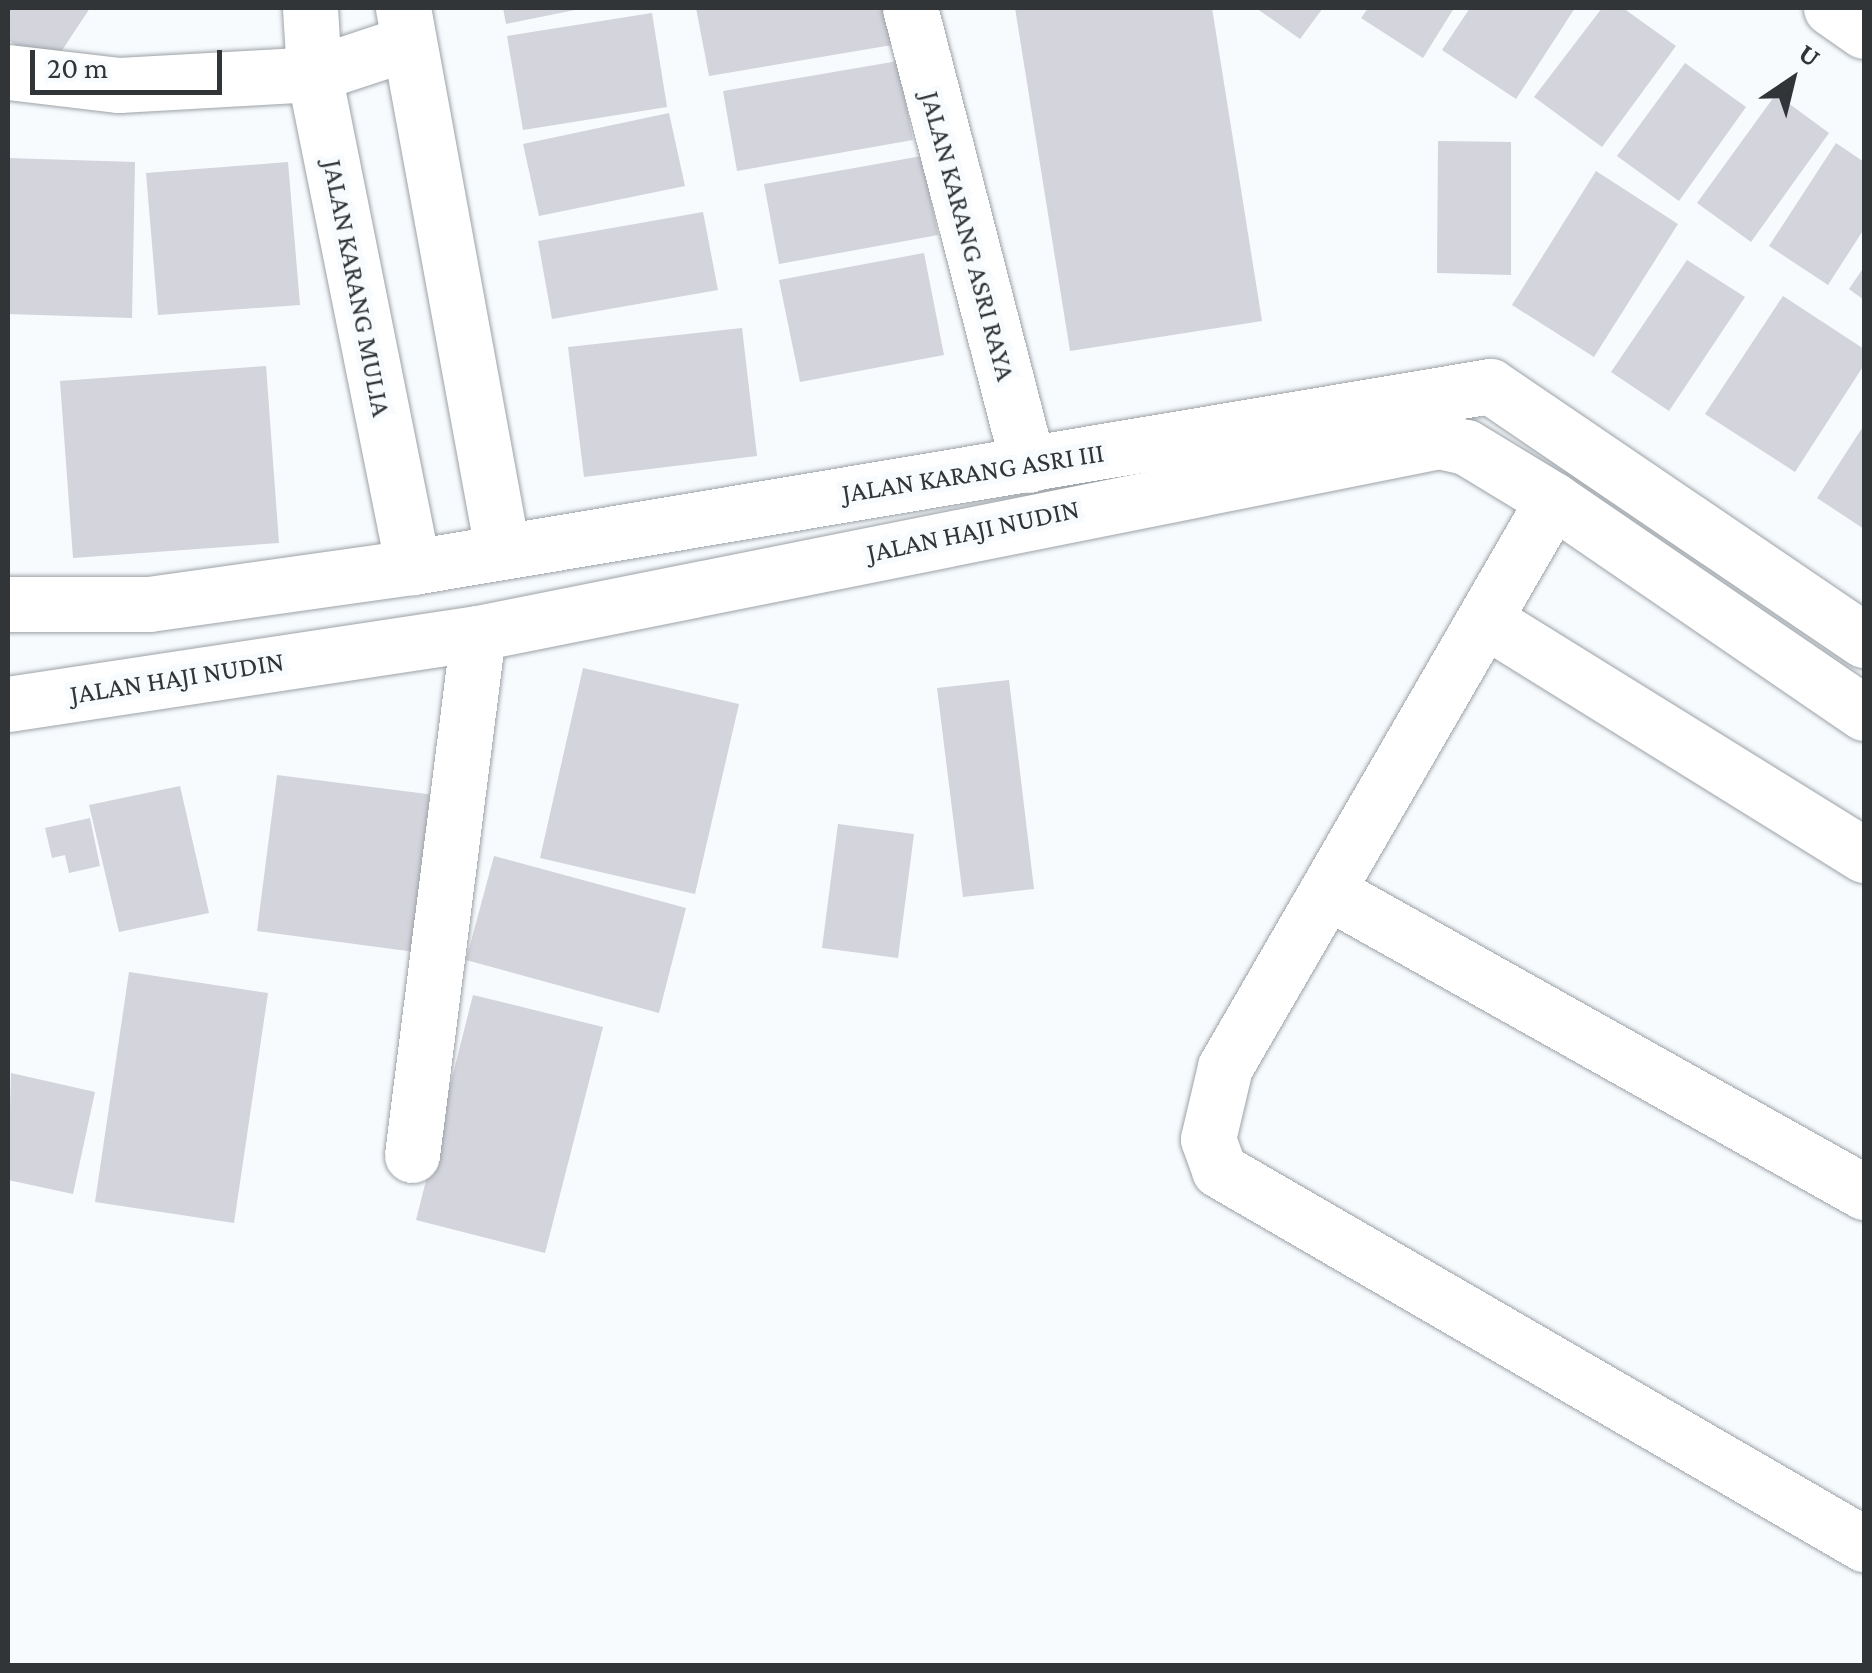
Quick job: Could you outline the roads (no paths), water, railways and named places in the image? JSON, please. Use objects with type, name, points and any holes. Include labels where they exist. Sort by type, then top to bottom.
[{"type":"street","name":"JALAN KARANG MULIA","points":[[310,8],[314,74],[414,566]]},
{"type":"street","name":"JALAN KARANG ASRI RAYA","points":[[910,8],[1028,464]]},
{"type":"street","points":[[1831,8],[1864,31]]},
{"type":"street","points":[[8,72],[119,85],[314,74],[405,25],[502,549]]},
{"type":"street","name":"JALAN KARANG ASRI III","points":[[8,604],[150,604],[414,566],[1490,386],[1864,640]]},
{"type":"street","name":"JALAN HAJI NUDIN","points":[[8,704],[478,633],[1438,441],[1466,448],[1553,500],[1864,713]]},
{"type":"street","points":[[1553,500],[1225,1068],[1208,1139],[1218,1170],[1864,1544]]},
{"type":"street","points":[[1485,620],[1864,856]]},
{"type":"street","points":[[412,1155],[478,633]]},
{"type":"street","points":[[1327,891],[1864,1192]]}]
